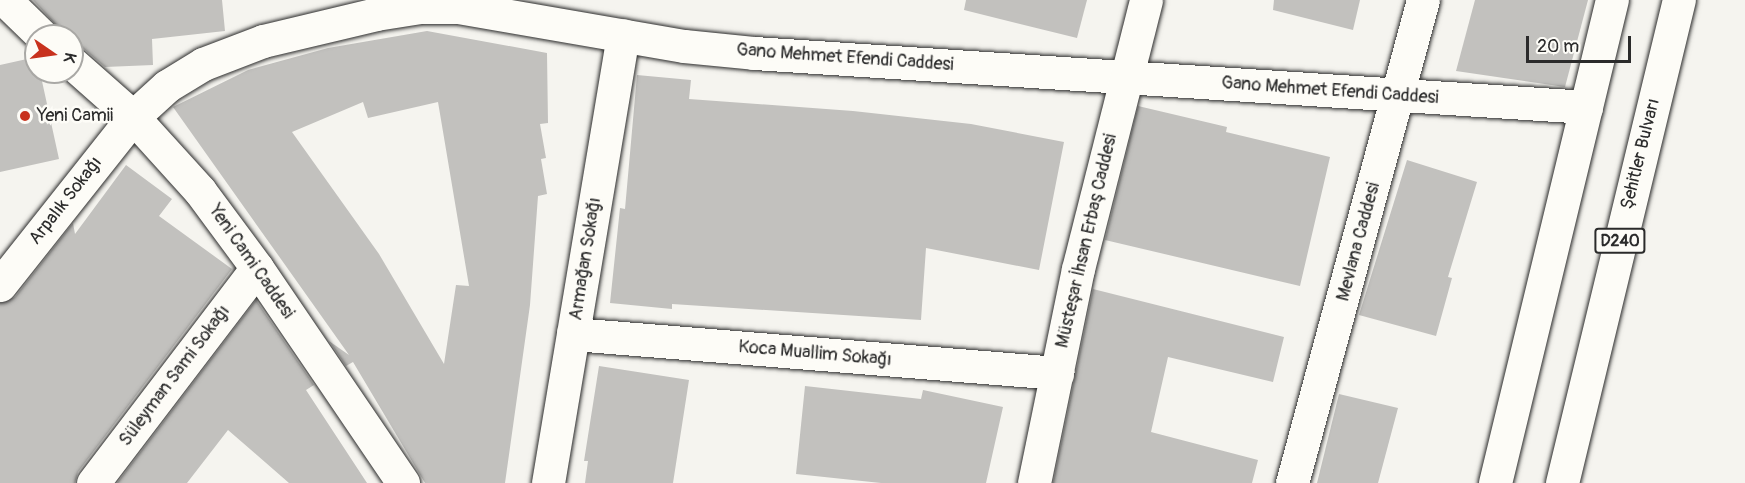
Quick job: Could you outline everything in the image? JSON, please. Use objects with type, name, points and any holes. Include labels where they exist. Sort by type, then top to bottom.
[{"type":"street","points":[[5,0],[30,24]]},
{"type":"street","name":"Müsteşar İhsan Erbaş Caddesi","points":[[1034,483],[1078,268],[1146,0]]},
{"type":"street","name":"Mevlana Caddesi","points":[[1292,483],[1423,0]]},
{"type":"street","points":[[1496,483],[1612,0]]},
{"type":"street","name":"Şehitler Bulvarı","points":[[1562,483],[1679,0]]},
{"type":"street","name":"Gano Mehmet Efendi Caddesi","points":[[133,117],[167,86],[203,64],[263,41],[376,14],[459,3],[684,46],[754,53],[1586,107]]},
{"type":"street","name":"Armağan Sokağı","points":[[548,483],[623,35]]},
{"type":"street","name":"Yeni Cami Caddesi","points":[[84,74],[133,117],[200,191],[257,268],[403,483]]},
{"type":"street","name":"Arpalık Sokağı","points":[[0,285],[133,117]]},
{"type":"street","name":"Süleyman Sami Sokağı","points":[[93,483],[257,268]]},
{"type":"street","name":"Koca Muallim Sokağı","points":[[573,334],[1057,373]]},
{"type":"building","points":[[33,0],[222,0],[225,31],[152,39],[153,65],[105,67],[84,49],[84,24],[55,24]]},
{"type":"building","points":[[966,0],[1087,0],[1077,38],[964,10]]},
{"type":"building","points":[[1274,0],[1360,0],[1353,30],[1273,10]]},
{"type":"building","points":[[1475,0],[1588,0],[1565,87],[1456,71]]},
{"type":"building","points":[[427,31],[547,53],[548,123],[540,124],[546,158],[541,159],[547,194],[538,196],[530,305],[505,483],[425,483],[353,362],[346,366],[329,341],[349,355],[173,107],[248,70],[328,48]],"holes":[[[363,102],[368,118],[438,102],[469,286],[456,285],[444,364],[379,254],[292,132]]]},
{"type":"building","name":"Yeni Camii","points":[[24,60],[24,84],[43,84],[59,159],[0,172],[0,65]]},
{"type":"building","points":[[637,75],[691,80],[689,99],[853,111],[971,124],[1064,142],[1039,270],[926,248],[921,320],[672,304],[672,309],[610,303],[620,208],[625,209]]},
{"type":"building","points":[[1138,106],[1227,127],[1226,132],[1330,157],[1300,286],[1105,240]]},
{"type":"building","points":[[1407,160],[1477,182],[1448,277],[1452,278],[1436,336],[1359,315]]},
{"type":"building","points":[[126,165],[172,199],[159,216],[232,269],[78,472],[75,483],[0,483],[0,303],[15,297],[73,223],[75,234]]},
{"type":"building","points":[[1093,289],[1284,337],[1273,382],[1168,357],[1151,432],[1258,460],[1252,483],[1053,483]]},
{"type":"building","points":[[256,300],[314,385],[306,390],[367,483],[289,483],[228,430],[187,483],[117,483]]},
{"type":"building","points":[[599,366],[689,380],[673,483],[585,483],[588,461],[584,461]]},
{"type":"building","points":[[805,386],[921,399],[923,390],[1003,407],[986,483],[881,483],[796,474]]},
{"type":"building","points":[[1339,394],[1398,408],[1378,483],[1317,483]]},
{"type":"place","name":"Yeni Camii","points":[[25,116]]}]
